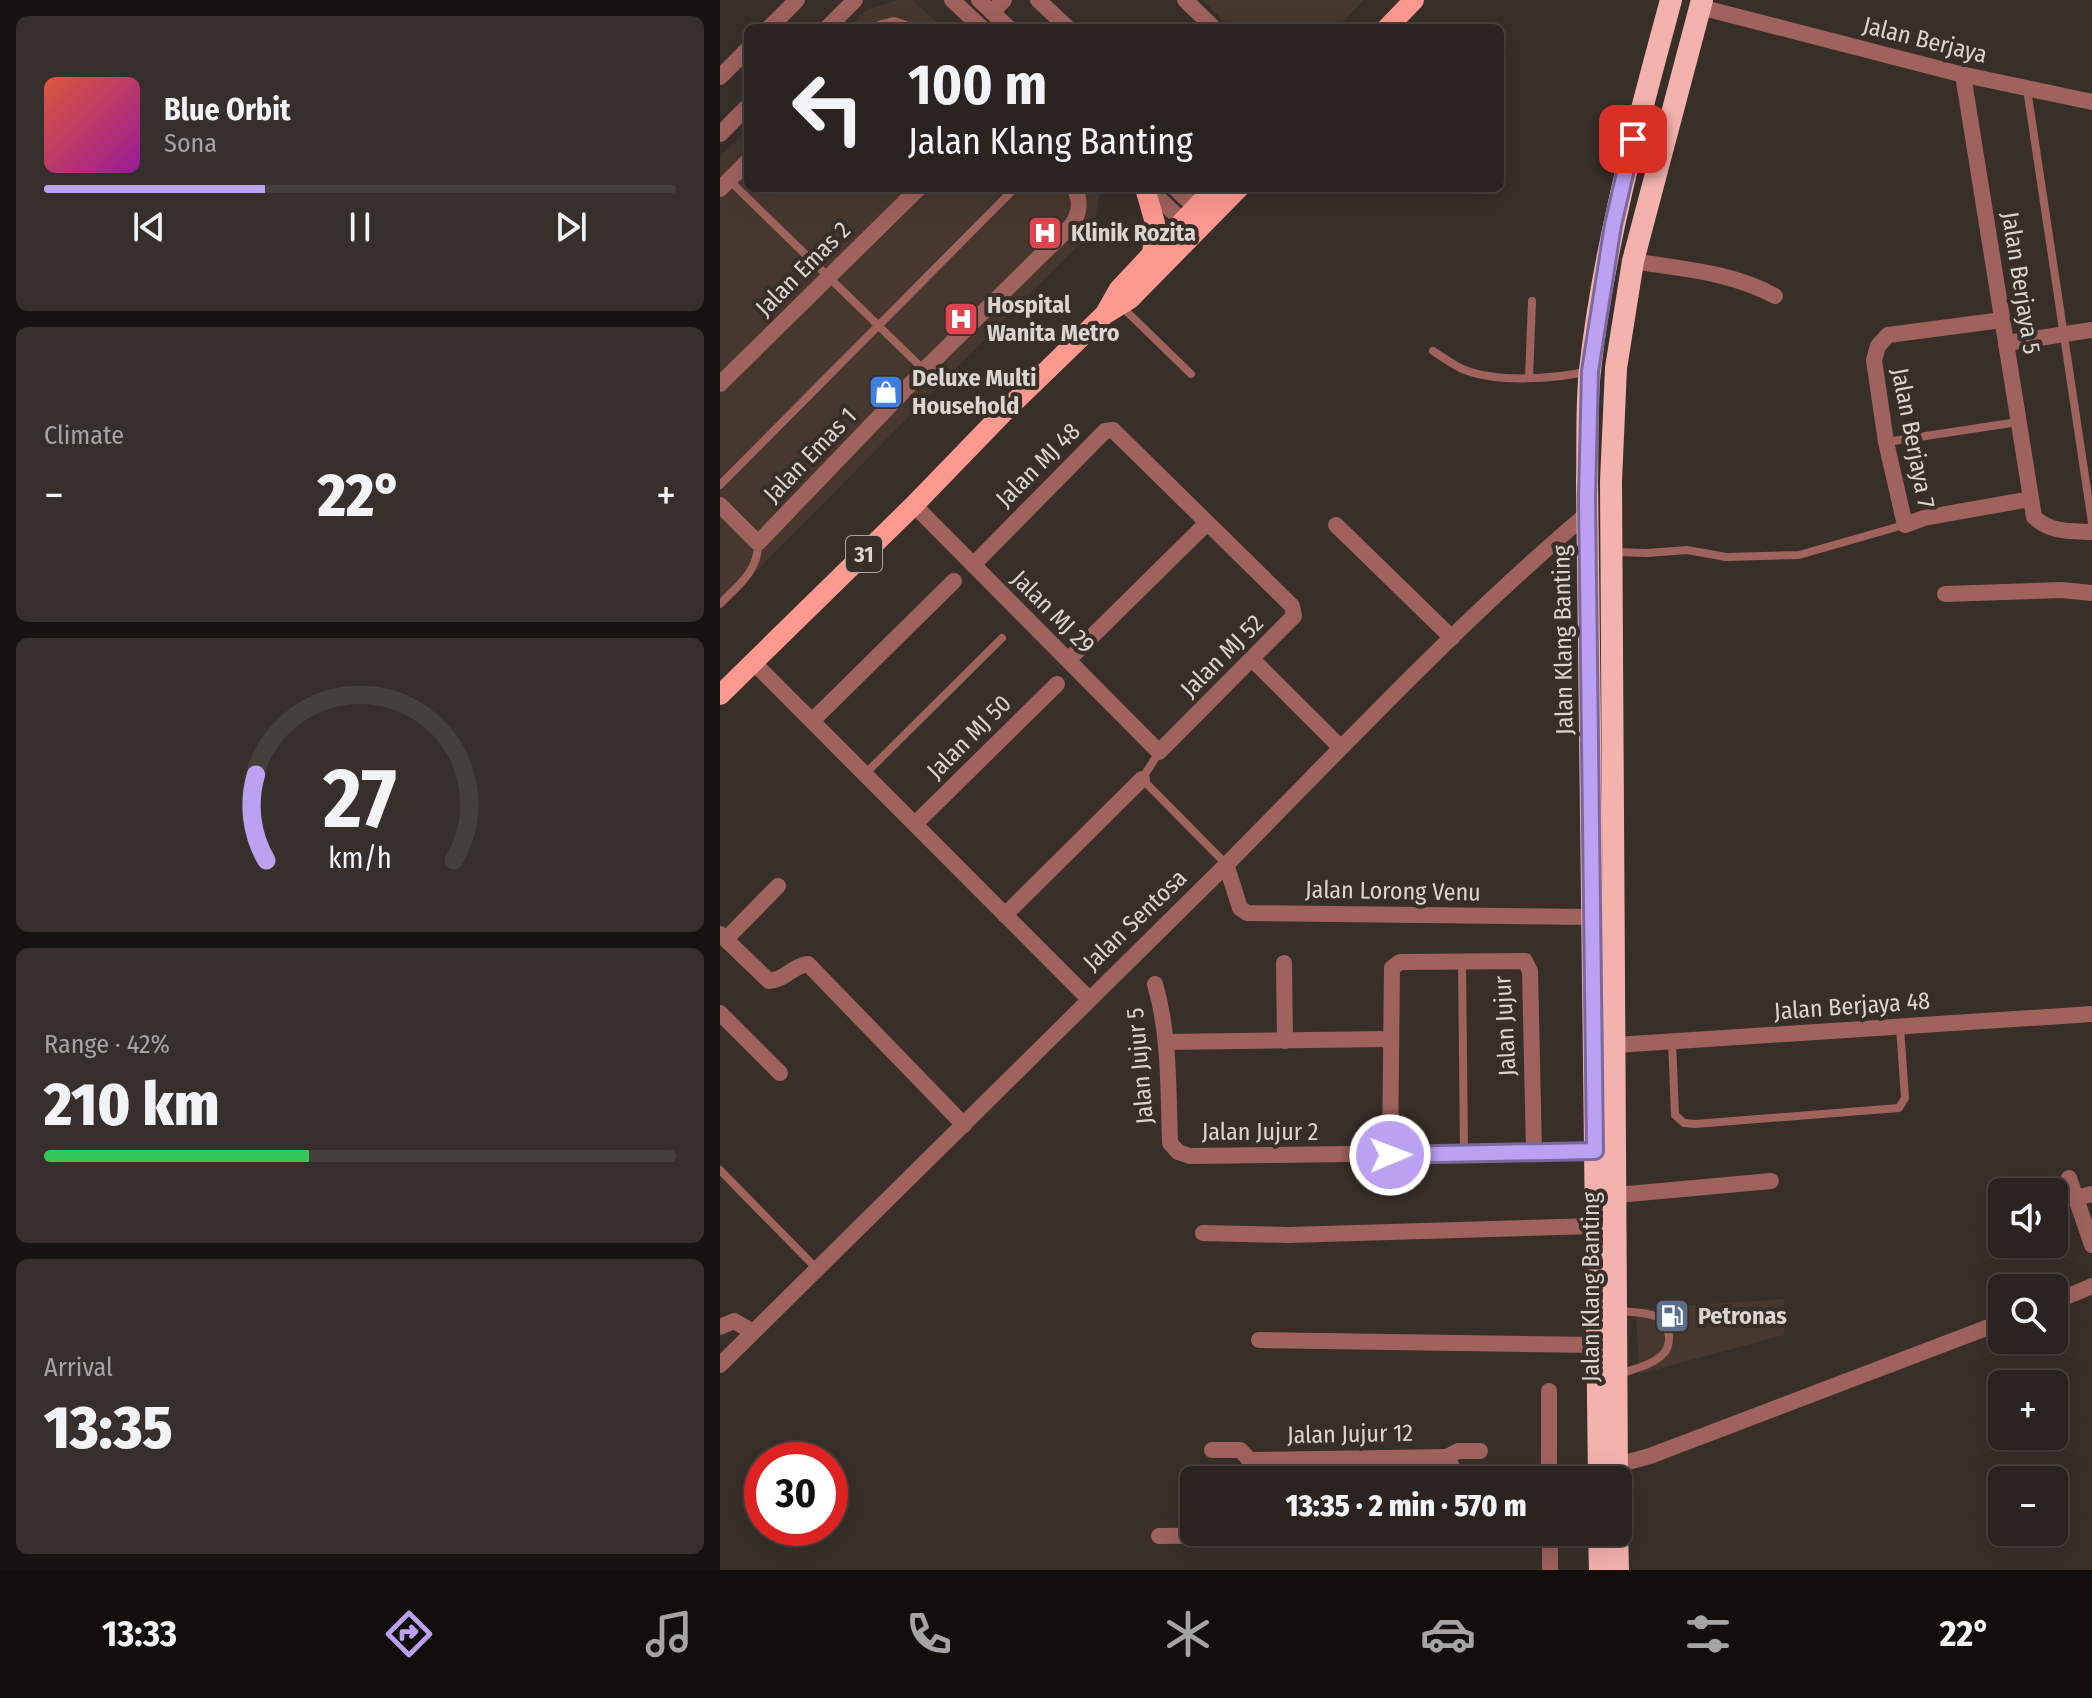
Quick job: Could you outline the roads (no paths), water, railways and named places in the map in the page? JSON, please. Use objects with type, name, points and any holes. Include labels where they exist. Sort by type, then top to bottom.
[{"type":"highway","name":"Jalan Klang Banting","points":[[1599,1466],[1587,514],[1590,371],[1613,225],[1671,0]]},
{"type":"highway","name":"Jalan Klang Banting","points":[[1617,1466],[1618,1311],[1629,1194],[1616,1045],[1611,481],[1616,368],[1633,261],[1701,4]]},
{"type":"highway","points":[[1599,1546],[1600,1570]]},
{"type":"highway","points":[[1617,1546],[1618,1570]]},
{"type":"main road","points":[[1391,24],[1414,0]]},
{"type":"main road","points":[[1148,192],[1155,223],[1152,255]]},
{"type":"main road","name":"31","points":[[720,695],[1005,411],[1112,310],[1130,299],[1195,220],[1212,192]]},
{"type":"main road","name":"31","points":[[1112,310],[1119,289],[1152,255],[1234,192]]},
{"type":"street","points":[[773,24],[797,0]]},
{"type":"street","points":[[831,24],[855,0]]},
{"type":"street","points":[[952,0],[978,24]]},
{"type":"street","points":[[979,0],[998,6],[1007,24]]},
{"type":"street","points":[[1038,0],[1064,24]]},
{"type":"street","points":[[1185,0],[1210,24]]},
{"type":"street","name":"Jalan Berjaya","points":[[1701,4],[1963,75],[2092,102]]},
{"type":"street","points":[[720,77],[744,53]]},
{"type":"street","name":"Jalan Berjaya 5","points":[[1963,75],[2030,499]]},
{"type":"street","points":[[720,134],[744,110]]},
{"type":"street","points":[[724,184],[744,165]]},
{"type":"street","name":"Jalan Emas 2","points":[[720,384],[915,192]]},
{"type":"street","name":"Jalan Emas 1","points":[[758,543],[924,370],[1071,226],[1076,219],[1079,203],[1075,192]]},
{"type":"street","points":[[1153,192],[1195,220]]},
{"type":"street","points":[[1178,192],[1195,220]]},
{"type":"street","points":[[1633,261],[1727,276],[1755,285],[1775,296]]},
{"type":"street","name":"Jalan Berjaya 7","points":[[1905,525],[1886,442],[1874,360],[1878,346],[1888,335],[2002,320]]},
{"type":"street","points":[[2006,343],[2092,330]]},
{"type":"street","name":"Jalan MJ 48","points":[[973,565],[1109,429],[1207,523]]},
{"type":"street","points":[[1905,525],[1924,518],[2030,499],[2034,517],[2044,526],[2060,531],[2092,532]]},
{"type":"street","points":[[720,505],[758,543]]},
{"type":"street","name":"Jalan MJ 29","points":[[914,505],[1159,752]]},
{"type":"street","name":"Jalan Sentosa","points":[[720,1365],[1340,747],[1538,556],[1587,514]]},
{"type":"street","points":[[1068,660],[1207,523]]},
{"type":"street","name":"Jalan MJ 52","points":[[1159,752],[1294,616],[1294,611],[1207,523]]},
{"type":"street","points":[[1336,525],[1452,638]]},
{"type":"street","points":[[812,721],[954,581]]},
{"type":"street","points":[[1945,594],[2062,590],[2092,593]]},
{"type":"street","points":[[1253,660],[1340,747]]},
{"type":"street","points":[[753,662],[1089,999]]},
{"type":"street","name":"Jalan MJ 50","points":[[915,824],[1057,684]]},
{"type":"street","points":[[1005,915],[1142,779]]},
{"type":"street","name":"Jalan Lorong Venu","points":[[1226,864],[1240,908],[1247,913],[1592,917]]},
{"type":"street","points":[[778,886],[723,936],[769,981],[780,981],[798,965],[808,964],[964,1125]]},
{"type":"street","name":"Jalan Jujur","points":[[1462,962],[1525,961],[1530,971],[1534,1151]]},
{"type":"street","points":[[1390,1155],[1392,968],[1400,962],[1462,962]]},
{"type":"street","points":[[1284,963],[1285,1041]]},
{"type":"street","name":"Jalan Jujur 5","points":[[1155,984],[1164,1013],[1170,1143]]},
{"type":"street","points":[[720,1013],[780,1073]]},
{"type":"street","name":"Jalan Berjaya 48","points":[[1616,1045],[2092,1014]]},
{"type":"street","points":[[1166,1042],[1391,1039]]},
{"type":"street","name":"Jalan Jujur 2","points":[[1170,1143],[1178,1152],[1190,1156],[1595,1151]]},
{"type":"street","points":[[2069,1178],[2084,1196],[2092,1245]]},
{"type":"street","points":[[1629,1194],[1771,1181]]},
{"type":"street","points":[[1203,1233],[1288,1235],[1595,1226]]},
{"type":"street","points":[[2068,1296],[2092,1286]]},
{"type":"street","points":[[720,1327],[734,1321],[753,1332]]},
{"type":"street","points":[[1629,1466],[1988,1327]]},
{"type":"street","points":[[1259,1340],[1597,1345]]},
{"type":"street","points":[[1549,1391],[1549,1466]]},
{"type":"street","name":"Jalan Jujur 12","points":[[1212,1450],[1240,1450],[1250,1460],[1447,1457],[1452,1466]]},
{"type":"street","points":[[1447,1457],[1458,1451],[1480,1451]]},
{"type":"street","points":[[1249,1466],[1250,1460]]},
{"type":"street","points":[[1159,1536],[1180,1536]]},
{"type":"street","points":[[1550,1546],[1550,1570]]},
{"type":"lane","points":[[2027,89],[2092,523]]},
{"type":"lane","points":[[724,184],[829,277],[924,370]]},
{"type":"lane","points":[[720,485],[1011,192]]},
{"type":"lane","points":[[1529,378],[1532,301]]},
{"type":"lane","points":[[1112,310],[1191,374]]},
{"type":"lane","points":[[1433,351],[1465,370],[1529,378],[1558,378],[1590,371]]},
{"type":"lane","points":[[1886,442],[2018,422]]},
{"type":"lane","points":[[1612,551],[1647,553],[1687,550],[1726,557],[1799,555],[1905,525]]},
{"type":"lane","points":[[720,604],[751,571],[758,557],[758,543]]},
{"type":"lane","points":[[865,774],[1002,638]]},
{"type":"lane","points":[[1159,752],[1142,779],[1226,864]]},
{"type":"lane","points":[[1462,962],[1464,1154]]},
{"type":"lane","points":[[1672,1041],[1675,1115],[1684,1123],[1695,1124],[1899,1108],[1905,1098],[1900,1027]]},
{"type":"lane","points":[[720,1170],[816,1268]]},
{"type":"lane","points":[[1617,1375],[1660,1357],[1669,1343],[1664,1322],[1654,1314],[1618,1311]]},
{"type":"place","name":"Klinik Rozita","points":[[1045,233]]},
{"type":"place","name":"Hospital Wanita Metro","points":[[961,319]]},
{"type":"place","name":"Deluxe Multi Household","points":[[886,392]]},
{"type":"place","name":"Petronas","points":[[1672,1316]]}]
